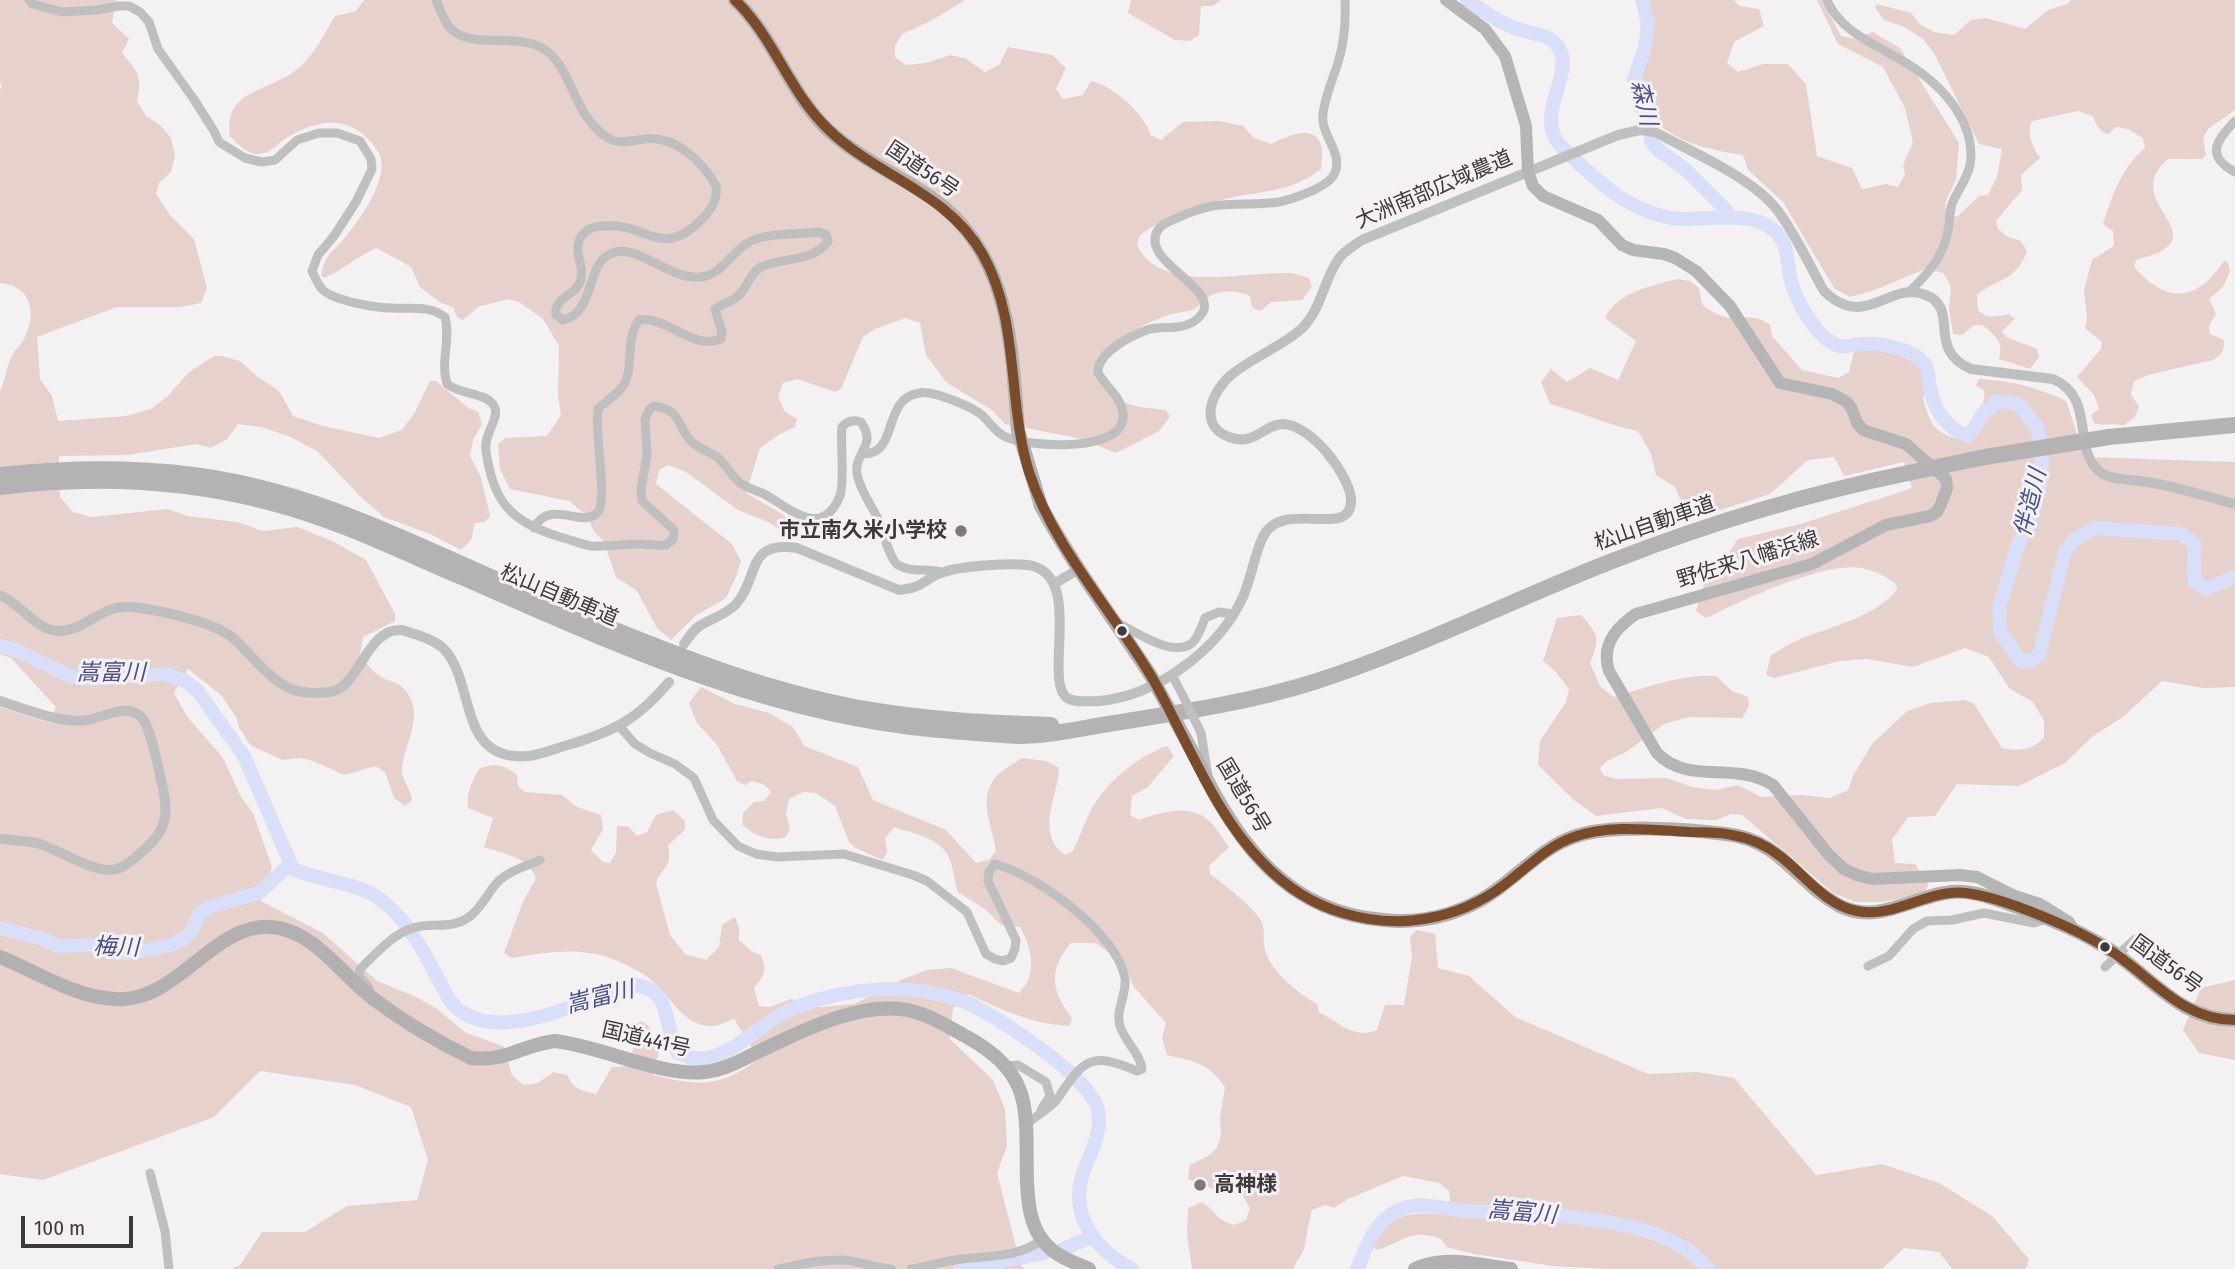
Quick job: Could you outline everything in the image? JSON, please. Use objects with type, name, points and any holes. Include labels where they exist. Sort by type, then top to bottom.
[{"type":"highway","name":"国道56号","points":[[735,0],[766,37],[804,102],[827,129],[852,149],[931,198],[964,226],[980,250],[997,282],[1006,320],[1018,429],[1041,506],[1077,570],[1151,676],[1234,829],[1261,861],[1301,895],[1338,912],[1367,919],[1403,922],[1442,916],[1472,905],[1501,888],[1558,844],[1576,836],[1605,830],[1639,829],[1728,834],[1757,842],[1776,852],[1823,894],[1841,906],[1860,912],[1879,913],[1945,893],[1966,892],[1988,897],[2074,930],[2107,948],[2188,1010],[2207,1018],[2235,1020]]},
{"type":"highway","name":"松山自動車道","points":[[0,475],[70,474],[183,485],[267,501],[365,536],[581,629],[740,689],[829,714],[897,726],[1019,736],[1046,735],[1207,708],[1313,682],[1377,659],[1628,555],[1737,518],[1851,485],[1985,457],[2109,437],[2235,425]]},
{"type":"highway","name":"松山自動車道","points":[[0,487],[70,474]]},
{"type":"highway","name":"国道441号","points":[[0,957],[77,992],[118,1000],[143,996],[167,986],[221,943],[256,928],[271,927],[286,930],[309,942],[373,999],[471,1058],[502,1058],[541,1043],[555,1041],[649,1064],[701,1073],[719,1070],[805,1030],[870,1010],[891,1007],[913,1011],[932,1018],[981,1045],[1008,1066],[1018,1082],[1024,1103],[1029,1208],[1035,1229],[1042,1240]]},
{"type":"highway","points":[[1042,1240],[1060,1256],[1089,1269]]},
{"type":"highway","points":[[1415,1269],[1428,1263],[1446,1261],[1511,1269]]},
{"type":"main road","points":[[1446,0],[1485,29],[1506,56],[1526,126],[1528,171]]},
{"type":"main road","name":"野佐来八幡浜線","points":[[1528,171],[1533,186],[1543,196],[1598,220],[1622,245],[1633,250],[1664,254],[1696,271],[1730,306],[1780,383],[1832,394],[1847,402],[1863,430],[1906,444],[1945,479],[1947,488],[1937,512],[1930,516],[1886,525],[1812,564],[1636,614],[1622,623],[1609,643],[1605,659],[1609,671],[1657,753],[1667,763],[1686,770],[1744,772],[1767,781],[1784,796],[1829,855],[1844,869],[1857,875],[1872,879],[1960,875],[1977,877],[2015,896],[2040,904],[2069,922],[2074,930]]},
{"type":"street","points":[[29,0],[32,4],[62,12],[118,6],[128,6],[139,12],[149,22],[158,49],[193,97],[219,142],[246,158],[262,162],[275,160],[297,140],[319,133],[337,133],[360,141],[371,159],[372,169],[356,202],[318,255],[312,271],[325,293],[390,308],[427,308],[445,317],[447,334],[443,364],[447,384],[457,392],[482,396],[496,408],[496,417],[485,439],[486,451],[495,487],[504,505],[516,517],[534,528],[588,545],[666,545],[673,539],[674,530],[642,501],[641,490],[647,454],[645,419],[654,406],[668,408],[674,413],[688,438],[723,461],[745,487],[766,495],[793,513],[819,519],[825,516],[841,494],[842,426],[848,421],[861,422],[866,429],[867,444],[857,465],[857,475],[892,558],[896,564],[906,568],[941,572]]},
{"type":"street","points":[[436,0],[446,22],[458,33],[472,38],[526,42],[551,54],[560,66],[585,117],[612,140],[624,142],[648,138],[680,147],[704,167],[716,186],[714,205],[703,218],[693,227],[669,240],[656,239],[619,224],[598,226],[585,232],[579,242],[578,257],[582,275],[579,288],[555,308],[556,315],[563,320],[570,319],[579,310],[604,257],[614,252],[625,250],[637,254],[677,276],[702,277],[712,274],[726,264],[740,247],[767,235],[819,232],[827,235],[828,241],[824,248],[814,253],[761,267],[739,295],[715,309],[722,332],[721,339],[705,342],[652,320],[639,320],[630,341],[626,380],[598,409],[595,422],[602,489],[602,503],[598,512],[589,517],[552,513],[538,520],[534,528]]},
{"type":"street","points":[[863,454],[870,454],[884,444],[896,408],[908,396],[922,392],[974,409],[997,432],[1030,444],[1088,443],[1103,439],[1115,431],[1123,414],[1116,397],[1098,373],[1100,360],[1147,330],[1187,325],[1196,320],[1203,308],[1204,302],[1198,290],[1156,251],[1154,240],[1157,230],[1165,223],[1195,210],[1218,205],[1280,202],[1315,189],[1333,177],[1336,160],[1322,116],[1343,38],[1345,0]]},
{"type":"street","points":[[1828,0],[1831,10],[1847,29],[1914,67],[1936,85],[1953,104],[1965,125],[1970,141],[1970,164],[1953,201],[1948,233],[1940,253],[1931,272],[1908,293]]},
{"type":"street","points":[[2235,121],[2219,139],[2215,148],[2225,167],[2235,173]]},
{"type":"street","name":"大洲南部広域農道","points":[[1054,584],[1059,606],[1061,640],[1058,679],[1060,690],[1067,698],[1075,701],[1100,701],[1124,697],[1172,675],[1193,661],[1217,637],[1233,614],[1242,598],[1262,538],[1272,524],[1289,517],[1336,520],[1347,512],[1351,502],[1344,475],[1321,446],[1298,429],[1284,424],[1273,426],[1253,438],[1242,440],[1233,439],[1215,427],[1209,410],[1219,387],[1232,374],[1300,329],[1318,305],[1341,257],[1362,240],[1618,135],[1640,130],[1655,132],[1736,176],[1763,195],[1778,209],[1824,291],[1834,301],[1848,307],[1870,306],[1908,293]]},
{"type":"street","points":[[1908,293],[1922,293],[1938,303],[1945,321],[1947,349],[1953,359],[1962,365],[1971,369],[2053,379],[2063,383],[2077,403],[2090,459],[2098,471],[2109,477],[2160,482],[2235,504]]},
{"type":"street","points":[[684,644],[696,628],[734,607],[743,595],[753,565],[760,555],[783,546],[797,548],[899,590],[914,589],[941,572],[962,567],[1033,566],[1054,584],[1077,570]]},
{"type":"street","points":[[0,595],[13,601],[37,623],[56,631],[73,628],[116,607],[139,607],[207,624],[230,635],[268,674],[289,687],[310,693],[335,691],[348,680],[376,642],[389,633],[402,630],[432,640],[445,650],[456,668],[476,732],[487,745],[504,754],[528,756],[620,727],[653,701],[669,682]]},
{"type":"street","points":[[1116,623],[1167,647],[1183,648],[1194,643],[1205,618],[1219,612],[1233,614]]},
{"type":"street","points":[[1172,675],[1201,733],[1209,771],[1208,783]]},
{"type":"street","points":[[0,701],[70,720],[86,720],[125,710],[137,713],[146,723],[164,794],[165,811],[164,826],[158,837],[118,869],[100,868],[36,843],[0,839]]},
{"type":"street","points":[[620,727],[635,744],[650,754],[675,764],[694,778],[713,820],[738,846],[756,854],[776,857],[844,855],[920,878],[967,912],[986,954],[995,959],[1003,961],[1011,958],[1016,940],[988,881],[992,865],[1007,867],[1028,877],[1086,920],[1116,956],[1125,977],[1119,1023],[1142,1069],[1136,1071],[1105,1060],[1089,1062],[1076,1070],[1049,1107],[1025,1126]]},
{"type":"street","points":[[373,999],[372,992],[359,976],[360,969],[397,934],[420,926],[448,926],[467,919],[482,906],[504,876],[540,860]]},
{"type":"street","points":[[1868,966],[1889,956],[1913,929],[1927,921],[1952,920],[1984,913],[2034,923],[2046,919]]},
{"type":"street","points":[[2105,967],[2135,939]]},
{"type":"street","points":[[1008,1066],[1018,1065],[1045,1082],[1049,1096],[1038,1115]]},
{"type":"street","points":[[150,1173],[164,1231],[169,1269]]},
{"type":"street","points":[[911,1269],[955,1260],[993,1258],[1031,1248],[1042,1240]]},
{"type":"street","points":[[778,1269],[820,1261],[845,1260],[875,1268],[892,1269]]},
{"type":"shaded area","points":[[0,0],[116,0],[112,23],[129,39],[122,53],[139,80],[137,101],[146,116],[160,125],[171,138],[175,155],[171,172],[159,183],[156,194],[170,215],[194,239],[207,288],[201,303],[181,307],[117,307],[37,337],[40,379],[52,396],[58,421],[126,416],[151,409],[168,396],[188,373],[214,356],[240,361],[279,391],[293,416],[323,426],[379,438],[402,430],[415,412],[430,381],[436,381],[467,407],[478,412],[482,424],[473,440],[470,456],[481,477],[490,516],[485,522],[475,523],[471,540],[461,550],[430,534],[384,517],[317,451],[291,437],[261,427],[238,424],[227,439],[211,448],[196,444],[127,455],[59,456],[60,497],[73,512],[91,517],[168,509],[188,516],[237,522],[263,531],[297,527],[332,541],[366,560],[395,614],[395,621],[363,637],[360,654],[378,675],[402,687],[413,706],[414,717],[402,770],[412,800],[405,806],[394,798],[385,772],[376,766],[344,775],[301,758],[283,760],[250,745],[221,695],[188,669],[174,693],[186,715],[223,758],[241,797],[253,813],[272,867],[261,901],[323,933],[377,981],[436,1008],[466,1033],[503,1046],[512,1075],[523,1085],[538,1083],[553,1072],[567,1075],[578,1089],[596,1094],[612,1067],[629,1066],[634,1045],[629,1026],[642,1021],[650,1027],[652,1043],[659,1051],[653,1075],[683,1081],[708,1082],[732,1075],[759,1059],[734,1019],[714,1026],[694,1022],[647,977],[618,961],[578,952],[552,952],[512,958],[504,953],[523,902],[536,878],[533,871],[522,861],[484,847],[493,818],[468,808],[468,797],[479,769],[489,766],[499,766],[512,771],[517,775],[518,786],[525,792],[562,795],[577,807],[601,815],[603,829],[591,850],[603,862],[610,863],[616,852],[617,826],[628,826],[637,836],[647,832],[656,815],[673,810],[685,821],[685,830],[668,845],[668,862],[656,883],[670,935],[685,954],[706,960],[719,947],[722,925],[735,917],[739,940],[751,951],[761,955],[763,960],[764,973],[754,988],[759,1006],[770,1007],[791,999],[822,1007],[854,1004],[927,970],[951,968],[1019,993],[1029,978],[1030,953],[1020,927],[1001,925],[986,910],[958,892],[950,860],[941,846],[934,841],[894,827],[885,838],[887,853],[882,860],[849,842],[835,806],[816,793],[803,792],[789,799],[786,814],[790,828],[786,837],[762,837],[742,824],[743,813],[754,802],[764,801],[771,792],[765,785],[752,781],[745,785],[737,781],[717,745],[697,723],[689,703],[701,687],[735,704],[769,713],[794,728],[804,746],[858,767],[873,800],[946,830],[976,863],[989,860],[996,851],[987,804],[990,786],[1001,772],[1022,758],[1046,761],[1059,768],[1050,825],[1056,846],[1065,855],[1073,851],[1091,811],[1108,786],[1136,762],[1167,746],[1174,756],[1148,787],[1132,796],[1130,815],[1139,820],[1163,813],[1188,811],[1197,813],[1211,823],[1229,847],[1209,866],[1210,874],[1259,917],[1263,926],[1265,950],[1279,974],[1317,1004],[1319,1012],[1340,1025],[1361,1033],[1369,1033],[1377,1030],[1385,1005],[1404,1005],[1412,957],[1410,936],[1417,930],[1435,934],[1438,968],[1469,976],[1515,1017],[1648,1074],[1697,1072],[1734,1078],[1816,1175],[1882,1164],[1939,1183],[1992,1216],[2029,1259],[2026,1269],[1952,1269],[1939,1252],[1904,1248],[1882,1269],[1607,1269],[1553,1266],[1474,1254],[1447,1247],[1441,1239],[1421,1235],[1406,1237],[1376,1250],[1374,1247],[1380,1236],[1400,1217],[1440,1214],[1450,1200],[1449,1191],[1439,1183],[1403,1176],[1348,1199],[1334,1208],[1325,1205],[1312,1210],[1304,1249],[1294,1269],[1192,1269],[1187,1234],[1188,1208],[1202,1202],[1219,1218],[1235,1225],[1246,1220],[1250,1208],[1242,1195],[1221,1192],[1188,1179],[1190,1165],[1217,1148],[1221,1135],[1220,1118],[1225,1087],[1212,1072],[1200,1064],[1167,1055],[1162,1038],[1166,1023],[1133,986],[1126,966],[1096,943],[1071,943],[1058,962],[1056,989],[1072,1018],[1070,1026],[1030,1019],[968,994],[953,1008],[950,1039],[993,1080],[1005,1109],[1007,1146],[997,1173],[1021,1266],[1026,1269],[232,1269],[240,1265],[262,1232],[305,1232],[347,1206],[417,1200],[428,1160],[411,1107],[355,1085],[260,1071],[214,1117],[43,1180],[0,1174],[0,707],[50,723],[56,707],[11,658],[0,654],[0,391],[15,350],[27,331],[31,312],[29,303],[19,290],[0,283]]},
{"type":"shaded area","points":[[364,0],[965,0],[929,22],[902,34],[895,46],[895,57],[906,65],[926,63],[950,55],[965,58],[985,72],[999,65],[1008,47],[1052,55],[1066,68],[1056,89],[1063,99],[1083,95],[1091,81],[1099,83],[1127,102],[1142,119],[1150,135],[1161,140],[1183,122],[1219,121],[1243,126],[1253,137],[1271,144],[1302,133],[1316,137],[1322,154],[1321,169],[1310,177],[1275,190],[1225,199],[1181,213],[1140,235],[1137,245],[1148,260],[1164,270],[1184,275],[1205,277],[1291,273],[1309,278],[1312,287],[1302,300],[1271,302],[1261,311],[1252,308],[1250,296],[1221,292],[1210,296],[1194,309],[1158,319],[1126,337],[1101,364],[1094,377],[1118,401],[1166,410],[1170,417],[1159,431],[1116,453],[1082,439],[1005,424],[992,410],[947,383],[926,355],[920,323],[905,318],[875,329],[863,337],[841,389],[835,392],[797,379],[783,383],[778,397],[785,412],[797,419],[795,427],[760,448],[746,493],[794,523],[792,530],[785,533],[768,522],[738,510],[686,472],[668,465],[659,470],[656,484],[732,544],[741,561],[726,598],[695,616],[671,640],[657,628],[637,591],[616,577],[603,540],[595,533],[586,515],[569,501],[510,489],[500,469],[498,444],[505,438],[547,436],[561,415],[558,395],[559,346],[543,319],[519,302],[508,299],[478,307],[463,320],[457,317],[453,307],[441,303],[420,287],[411,267],[377,248],[324,278],[321,275],[325,262],[357,221],[378,184],[381,160],[377,150],[358,130],[336,123],[324,123],[300,130],[270,151],[261,154],[249,152],[230,136],[230,120],[234,108],[242,99],[301,66],[335,16],[356,11]]},
{"type":"shaded area","points":[[1131,0],[1221,0],[1213,6],[1201,6],[1199,35],[1190,41],[1175,40],[1128,13]]},
{"type":"shaded area","points":[[1643,0],[1734,0],[1739,6],[1759,9],[1764,26],[1734,42],[1727,63],[1738,72],[1763,64],[1788,64],[1806,84],[1817,156],[1852,168],[1862,189],[1886,184],[1898,187],[1905,174],[1903,165],[1913,142],[1905,108],[1883,67],[1838,44],[1817,0],[1822,0],[1841,36],[1855,39],[1873,32],[1900,48],[1959,143],[1956,179],[1945,203],[1946,211],[1957,217],[1979,196],[1988,195],[1997,177],[2002,149],[1979,144],[1934,53],[1923,39],[1906,28],[1883,19],[1875,7],[1877,4],[1911,13],[1921,25],[1934,32],[1954,35],[1971,20],[1986,18],[2025,29],[2048,10],[2071,0],[2235,0],[2235,110],[2208,129],[2203,138],[2206,155],[2202,159],[2168,159],[2156,173],[2153,187],[2156,199],[2173,232],[2172,242],[2156,254],[2136,260],[2134,267],[2158,288],[2181,294],[2203,285],[2224,261],[2228,263],[2230,272],[2223,287],[2209,299],[2216,314],[2209,326],[2210,334],[2224,340],[2222,352],[2213,360],[2148,375],[2134,381],[2131,395],[2139,406],[2135,417],[2123,426],[2094,423],[2091,415],[2099,409],[2094,395],[2077,377],[2101,349],[2102,342],[2085,328],[2087,317],[2084,290],[2092,260],[2114,246],[2113,231],[2103,224],[2114,193],[2130,164],[2145,148],[2143,138],[2128,129],[2116,127],[2108,134],[2105,133],[2098,127],[2093,116],[2078,111],[2032,121],[2030,135],[2040,158],[2021,175],[2022,190],[1996,221],[1998,229],[2008,237],[2021,241],[2027,251],[2023,261],[2012,274],[1977,295],[1978,310],[1981,313],[1992,316],[2009,314],[2015,319],[2002,331],[2006,337],[2037,349],[2039,357],[2030,369],[1999,359],[1999,343],[1982,325],[1974,325],[1962,335],[1953,334],[1949,308],[1951,286],[1943,273],[1925,269],[1875,290],[1850,297],[1834,288],[1783,202],[1748,170],[1743,155],[1703,147],[1677,137],[1655,121],[1647,111],[1647,98],[1639,74],[1652,31],[1648,9]]},
{"type":"shaded area","points":[[1677,279],[1690,281],[1699,288],[1702,304],[1716,314],[1728,318],[1756,318],[1770,325],[1772,336],[1802,370],[1838,378],[1849,372],[1854,351],[1881,348],[1927,364],[1933,369],[1933,380],[1923,399],[1932,424],[1940,432],[1954,438],[1970,423],[1983,404],[1984,390],[1976,386],[1979,379],[2024,386],[2066,401],[2085,457],[2235,462],[2235,687],[2204,688],[2162,681],[2123,717],[2093,736],[2065,763],[2019,786],[1957,784],[1935,816],[1908,817],[1892,840],[1895,863],[1915,864],[1928,884],[1926,890],[1914,896],[1883,902],[1855,902],[1833,893],[1742,815],[1731,814],[1716,820],[1686,819],[1662,808],[1596,816],[1574,800],[1538,765],[1540,741],[1566,702],[1569,689],[1543,661],[1557,618],[1581,615],[1591,627],[1596,642],[1590,663],[1600,686],[1613,697],[1664,682],[1716,676],[1732,691],[1748,697],[1749,706],[1742,718],[1689,717],[1664,724],[1600,768],[1603,775],[1616,779],[1667,778],[1692,787],[1716,790],[1738,785],[1761,797],[1801,795],[1830,798],[1848,790],[1872,744],[1907,711],[1931,703],[1965,700],[1974,704],[2002,748],[2024,749],[2044,738],[2044,721],[2033,702],[2009,688],[1989,657],[1965,648],[1913,667],[1867,659],[1840,661],[1774,678],[1766,675],[1771,655],[1800,639],[1866,614],[1889,598],[1897,589],[1896,584],[1871,571],[1846,567],[1827,570],[1783,584],[1706,618],[1696,611],[1704,584],[1718,569],[1738,539],[1804,523],[1912,488],[1904,462],[1844,476],[1834,457],[1808,460],[1770,494],[1689,520],[1675,487],[1656,475],[1651,454],[1638,431],[1550,404],[1541,382],[1551,369],[1567,382],[1590,368],[1618,380],[1636,341],[1605,318],[1626,296]]},
{"type":"shaded area","points":[[2235,980],[2235,1060],[2199,1053],[2183,1030],[2201,988]]},
{"type":"waterway","name":"伴造川","points":[[1467,0],[1506,24],[1547,38],[1556,44],[1562,55],[1562,67],[1552,108],[1554,135],[1575,160],[1617,195],[1648,212],[1665,217],[1748,219],[1766,225],[1784,244],[1792,285],[1818,331],[1839,346],[1883,345],[1907,351],[1920,359],[1927,369],[1932,396],[1938,410],[1947,423],[1960,433],[1967,436],[1972,432],[1983,413],[1997,401],[2018,404],[2037,427],[2042,455],[2040,486],[2032,515],[2018,545],[1999,607],[2000,632],[2020,661],[2031,661],[2039,655],[2065,551],[2075,539],[2095,528],[2181,534],[2194,543],[2195,582],[2206,589],[2235,577]]},
{"type":"waterway","name":"森川","points":[[1642,0],[1648,23],[1645,48],[1634,79],[1643,95],[1640,105],[1650,123],[1651,141],[1656,148],[1686,170],[1727,211],[1728,218]]},
{"type":"waterway","name":"嵩富川","points":[[0,646],[16,650],[70,676],[87,679],[165,674],[183,680],[197,690],[244,756],[293,869],[366,891],[381,900],[394,911],[416,939],[450,1001],[467,1015],[488,1022],[536,1018],[627,985],[642,986],[660,998],[677,1052],[703,1059],[735,1046],[787,1011],[819,1000],[860,991],[903,989],[924,992],[965,1002],[979,1009],[1019,1033],[1061,1065],[1092,1096],[1098,1110],[1099,1127],[1079,1191],[1083,1219],[1098,1243],[1119,1262],[1132,1269]]},
{"type":"waterway","name":"梅川","points":[[0,928],[43,939],[58,946],[93,945],[122,953],[144,951],[171,945],[185,938],[200,914],[209,907],[259,893],[290,864]]},
{"type":"waterway","name":"嵩富川","points":[[1357,1269],[1368,1243],[1384,1220],[1399,1210],[1416,1206],[1561,1216],[1630,1227],[1662,1237],[1688,1251],[1708,1269]]},
{"type":"waterway","points":[[1063,1249],[1091,1237]]},
{"type":"waterway","points":[[960,1269],[1045,1253]]},
{"type":"transit line","points":[[735,0],[761,31],[802,98],[828,129],[847,146],[951,215],[983,255],[995,280],[1003,307],[1022,445],[1040,501],[1069,554],[1154,681],[1230,823],[1263,863],[1300,893],[1343,913],[1385,921],[1406,921],[1447,914],[1467,907],[1504,885],[1555,846],[1588,833],[1631,829],[1722,833],[1758,842],[1769,848],[1825,896],[1857,911],[1881,912],[1950,893],[1966,893],[2008,903],[2075,931],[2108,949],[2182,1005],[2198,1013],[2235,1020]]},
{"type":"place","name":"市立南久米小学校","points":[[961,531]]},
{"type":"place","name":"高神様","points":[[1200,1185]]}]
